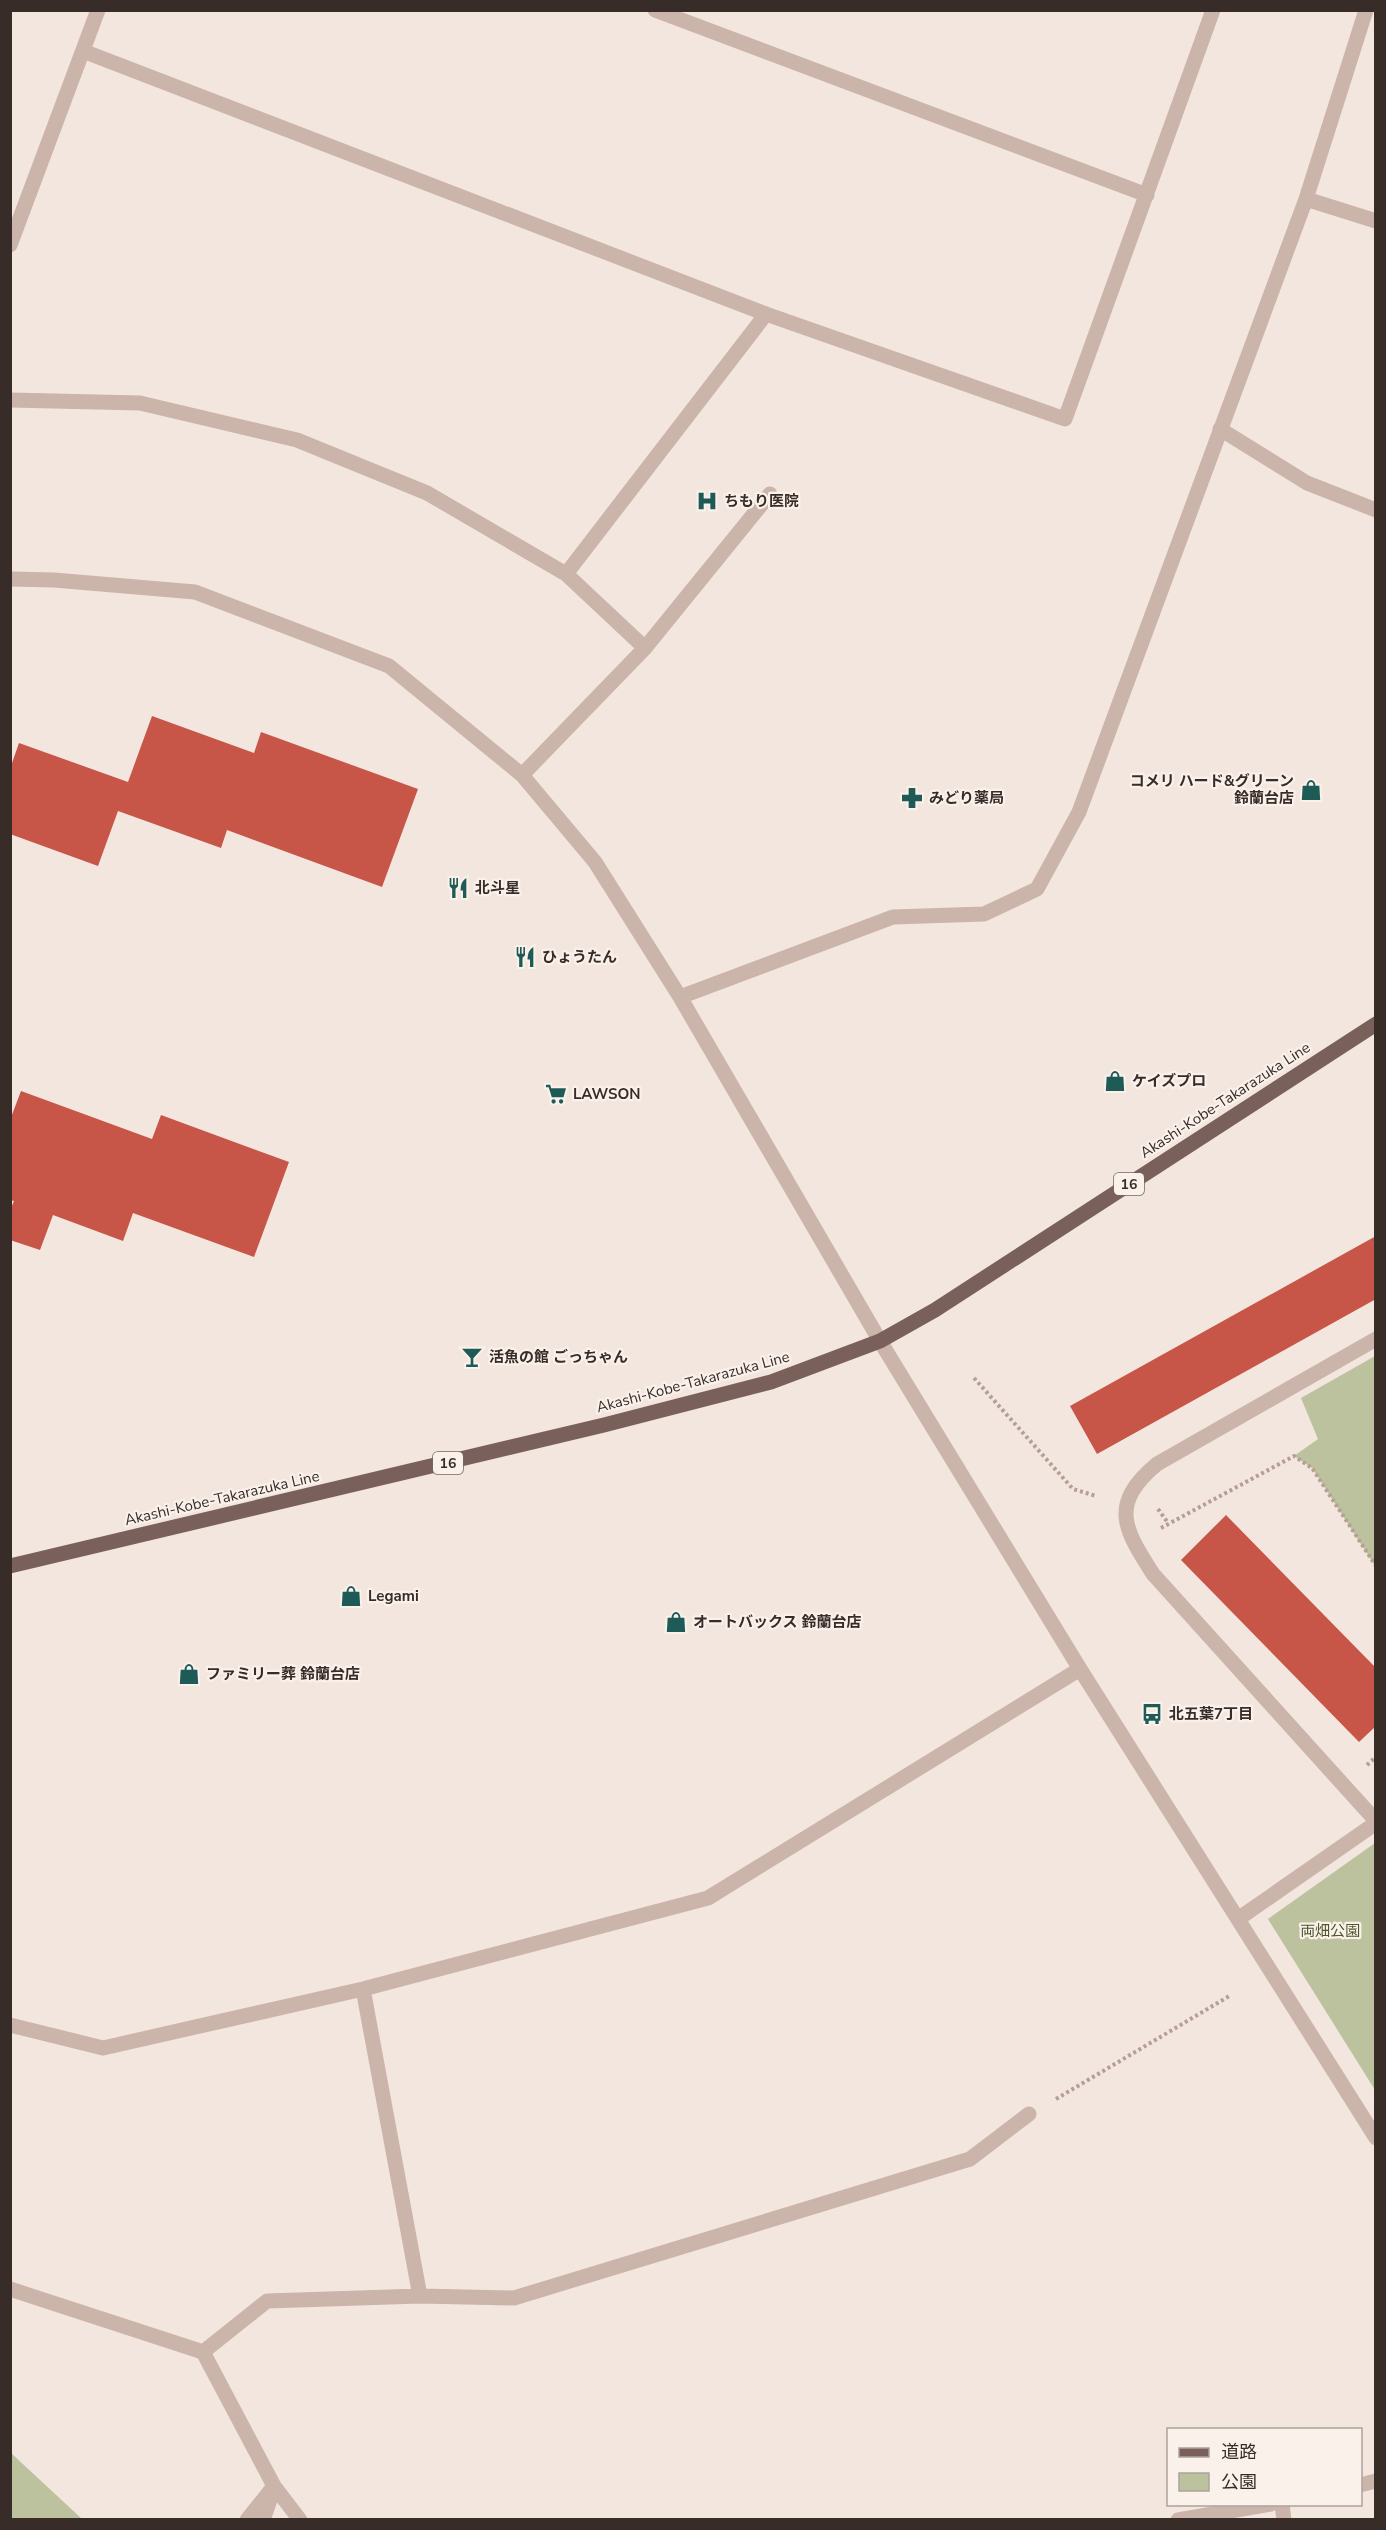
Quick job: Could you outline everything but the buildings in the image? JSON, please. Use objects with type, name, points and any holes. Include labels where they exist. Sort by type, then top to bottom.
[{"type":"main road","name":"Akashi-Kobe-Takarazuka Line","points":[[10,1566],[593,1428],[771,1383],[880,1341],[935,1310],[1376,1024]]},
{"type":"street","points":[[10,245],[98,10]]},
{"type":"street","points":[[655,10],[1148,195]]},
{"type":"street","points":[[83,51],[766,314],[1065,419],[1148,195],[1213,10]]},
{"type":"street","points":[[680,997],[893,917],[984,914],[1037,889],[1078,812],[1306,199],[1366,10]]},
{"type":"street","points":[[1306,199],[1376,221]]},
{"type":"street","points":[[566,574],[766,314]]},
{"type":"street","points":[[10,400],[140,403],[297,440],[428,493],[566,574],[645,648]]},
{"type":"street","points":[[1220,429],[1307,483],[1376,510]]},
{"type":"street","points":[[522,775],[645,648],[770,494]]},
{"type":"street","points":[[10,579],[54,580],[195,592],[389,666],[522,775],[595,862],[680,997],[880,1341],[1080,1669],[1376,2138]]},
{"type":"street","points":[[1238,1919],[1376,1822],[1154,1574],[1131,1539],[1125,1505],[1140,1479],[1157,1464],[1376,1339]]},
{"type":"street","points":[[10,2025],[103,2048],[363,1989],[708,1898],[1080,1669]]},
{"type":"street","points":[[363,1989],[420,2296]]},
{"type":"street","points":[[203,2352],[267,2301],[420,2296],[514,2298],[970,2159],[1029,2114]]},
{"type":"street","points":[[10,2289],[203,2352],[274,2486],[300,2520]]},
{"type":"street","points":[[247,2520],[274,2486]]},
{"type":"street","points":[[263,2520],[274,2486]]},
{"type":"street","points":[[1178,2520],[1265,2506]]},
{"type":"path","points":[[974,1378],[1073,1489],[1125,1505]]},
{"type":"path","points":[[1134,1544],[1168,1523],[1294,1456],[1312,1468],[1376,1566]]},
{"type":"path","points":[[1154,1503],[1168,1523]]},
{"type":"path","points":[[1029,2114],[1231,1995]]},
{"type":"green space","points":[[1375,1356],[1375,1566],[1312,1468],[1294,1456],[1318,1439],[1301,1398]]},
{"type":"green space","name":"両畑公園","points":[[1375,1843],[1375,2090],[1268,1919]]},
{"type":"green space","points":[[11,2453],[82,2519],[11,2519]]},
{"type":"place","name":"ちもり医院","points":[[707,501]]},
{"type":"place","name":"コメリ ハード&グリーン 鈴蘭台店","points":[[1311,790]]},
{"type":"place","name":"みどり薬局","points":[[912,798]]},
{"type":"place","name":"北斗星","points":[[458,888]]},
{"type":"place","name":"ひょうたん","points":[[525,957]]},
{"type":"place","name":"ケイズプロ","points":[[1115,1081]]},
{"type":"place","name":"LAWSON","points":[[556,1094]]},
{"type":"place","name":"活魚の館 ごっちゃん","points":[[472,1357]]},
{"type":"place","name":"Legami","points":[[351,1596]]},
{"type":"place","name":"オートバックス 鈴蘭台店","points":[[676,1622]]},
{"type":"place","name":"ファミリー葬 鈴蘭台店","points":[[189,1674]]},
{"type":"place","name":"北五葉7丁目","points":[[1152,1714]]}]
